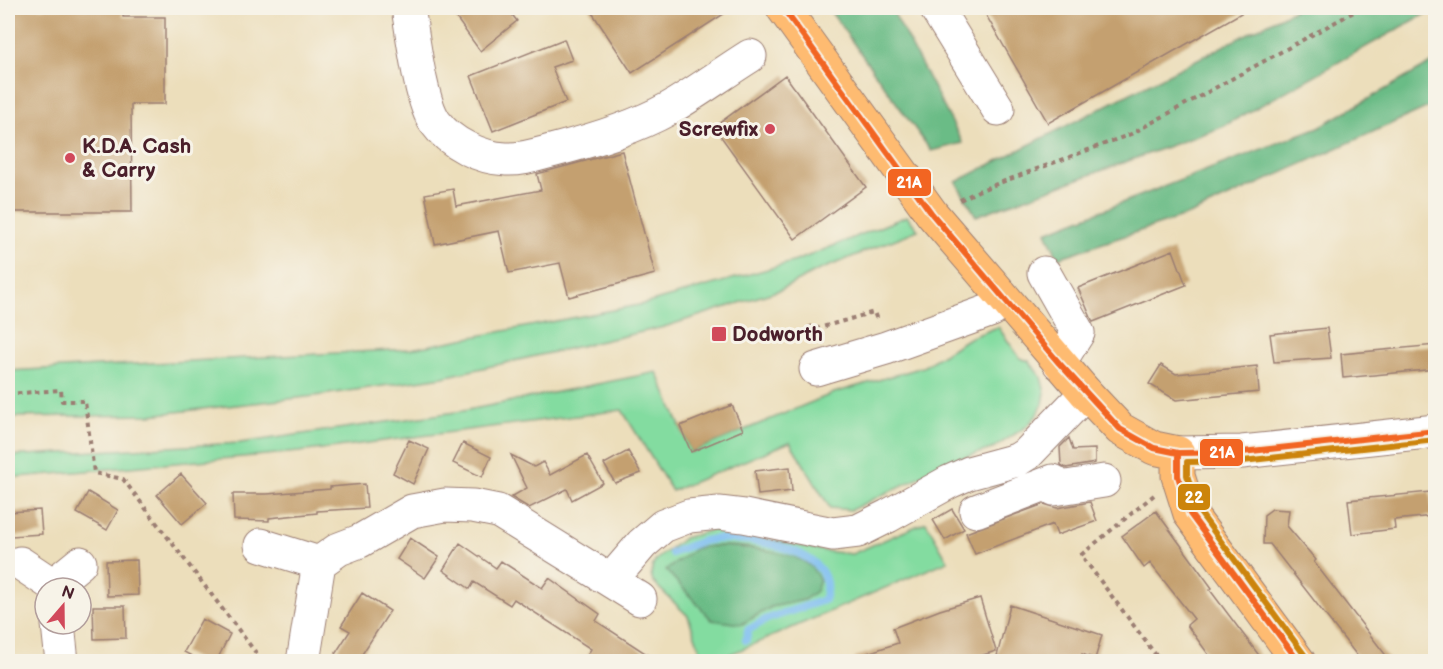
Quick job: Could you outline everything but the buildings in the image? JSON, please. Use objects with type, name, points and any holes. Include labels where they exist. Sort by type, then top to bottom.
[{"type":"main road","points":[[783,8],[932,214],[1059,363],[1120,429],[1178,464],[1190,514],[1299,662]]},
{"type":"street","points":[[408,8],[426,105],[436,123],[468,149],[487,156],[507,159],[527,157],[606,136],[668,109],[750,56]]},
{"type":"street","points":[[936,8],[998,109]]},
{"type":"street","points":[[1044,273],[1078,333],[1059,363]]},
{"type":"street","points":[[816,369],[886,348],[992,310],[1004,299]]},
{"type":"street","points":[[611,580],[642,544],[663,526],[689,516],[719,513],[833,534],[858,531],[948,482],[969,473],[1017,460],[1028,453],[1086,393]]},
{"type":"street","points":[[1178,464],[1242,452],[1436,432]]},
{"type":"street","points":[[1017,460],[1029,490]]},
{"type":"street","points":[[976,511],[1053,481],[1054,489],[1104,481]]},
{"type":"street","points":[[303,662],[319,562],[412,511],[445,505],[473,506],[498,511],[640,599]]},
{"type":"street","points":[[261,545],[319,562]]},
{"type":"street","points":[[20,563],[39,576]]},
{"type":"street","points":[[65,576],[80,563]]},
{"type":"street","points":[[59,636],[62,662]]},
{"type":"path","points":[[932,214],[978,191],[1131,134],[1361,8]]},
{"type":"path","points":[[810,325],[812,330],[874,312]]},
{"type":"path","points":[[8,394],[61,390],[62,401],[85,401],[94,473],[123,479],[262,662]]},
{"type":"path","points":[[1161,662],[1081,555],[1178,464]]},
{"type":"green space","points":[[828,8],[891,8],[963,143],[931,151]]},
{"type":"green space","points":[[1298,8],[1436,8],[1222,127],[976,216],[956,182]]},
{"type":"green space","points":[[1435,61],[1435,104],[1191,214],[1058,258],[1046,232],[1319,127]]},
{"type":"green space","points":[[907,216],[918,230],[817,271],[780,290],[664,327],[443,377],[315,396],[150,415],[8,417],[8,371],[411,349],[644,304],[796,261]]},
{"type":"green space","points":[[998,327],[1020,358],[1029,361],[1041,377],[1045,393],[1043,404],[1037,415],[1026,427],[992,449],[955,460],[851,510],[830,508],[790,442],[672,491],[622,410],[299,452],[8,478],[8,456],[240,443],[463,411],[657,372],[691,452],[834,393],[923,367],[969,338]]},
{"type":"green space","points":[[926,522],[948,561],[712,662],[704,661],[688,616],[653,582],[651,574],[657,559],[684,538],[712,530],[733,531],[824,551],[852,554]],"holes":[[[724,546],[773,552],[808,564],[804,600],[771,607],[742,624],[696,549]]]},
{"type":"green space","points":[[712,546],[776,552],[800,560],[810,566],[820,580],[816,591],[804,600],[771,607],[742,624],[712,620],[666,570],[696,548]]},
{"type":"waterway","points":[[672,553],[694,544],[716,539],[750,541],[789,550],[807,558],[820,569],[826,583],[824,600],[767,619],[748,630],[746,640]]},
{"type":"transit line","name":"21A","points":[[783,8],[932,214],[1059,363],[1120,429],[1154,448],[1178,453],[1242,452],[1436,431]]},
{"type":"transit line","name":"22","points":[[1306,657],[1198,510],[1187,475],[1187,462],[1243,461],[1436,440]]},
{"type":"transit line","name":"21A","points":[[1178,453],[1178,476],[1190,514],[1299,662]]},
{"type":"place","name":"Screwfix","points":[[770,129]]},
{"type":"place","name":"K.D.A. Cash & Carry","points":[[70,158]]},
{"type":"place","name":"Dodworth","points":[[719,334]]}]
